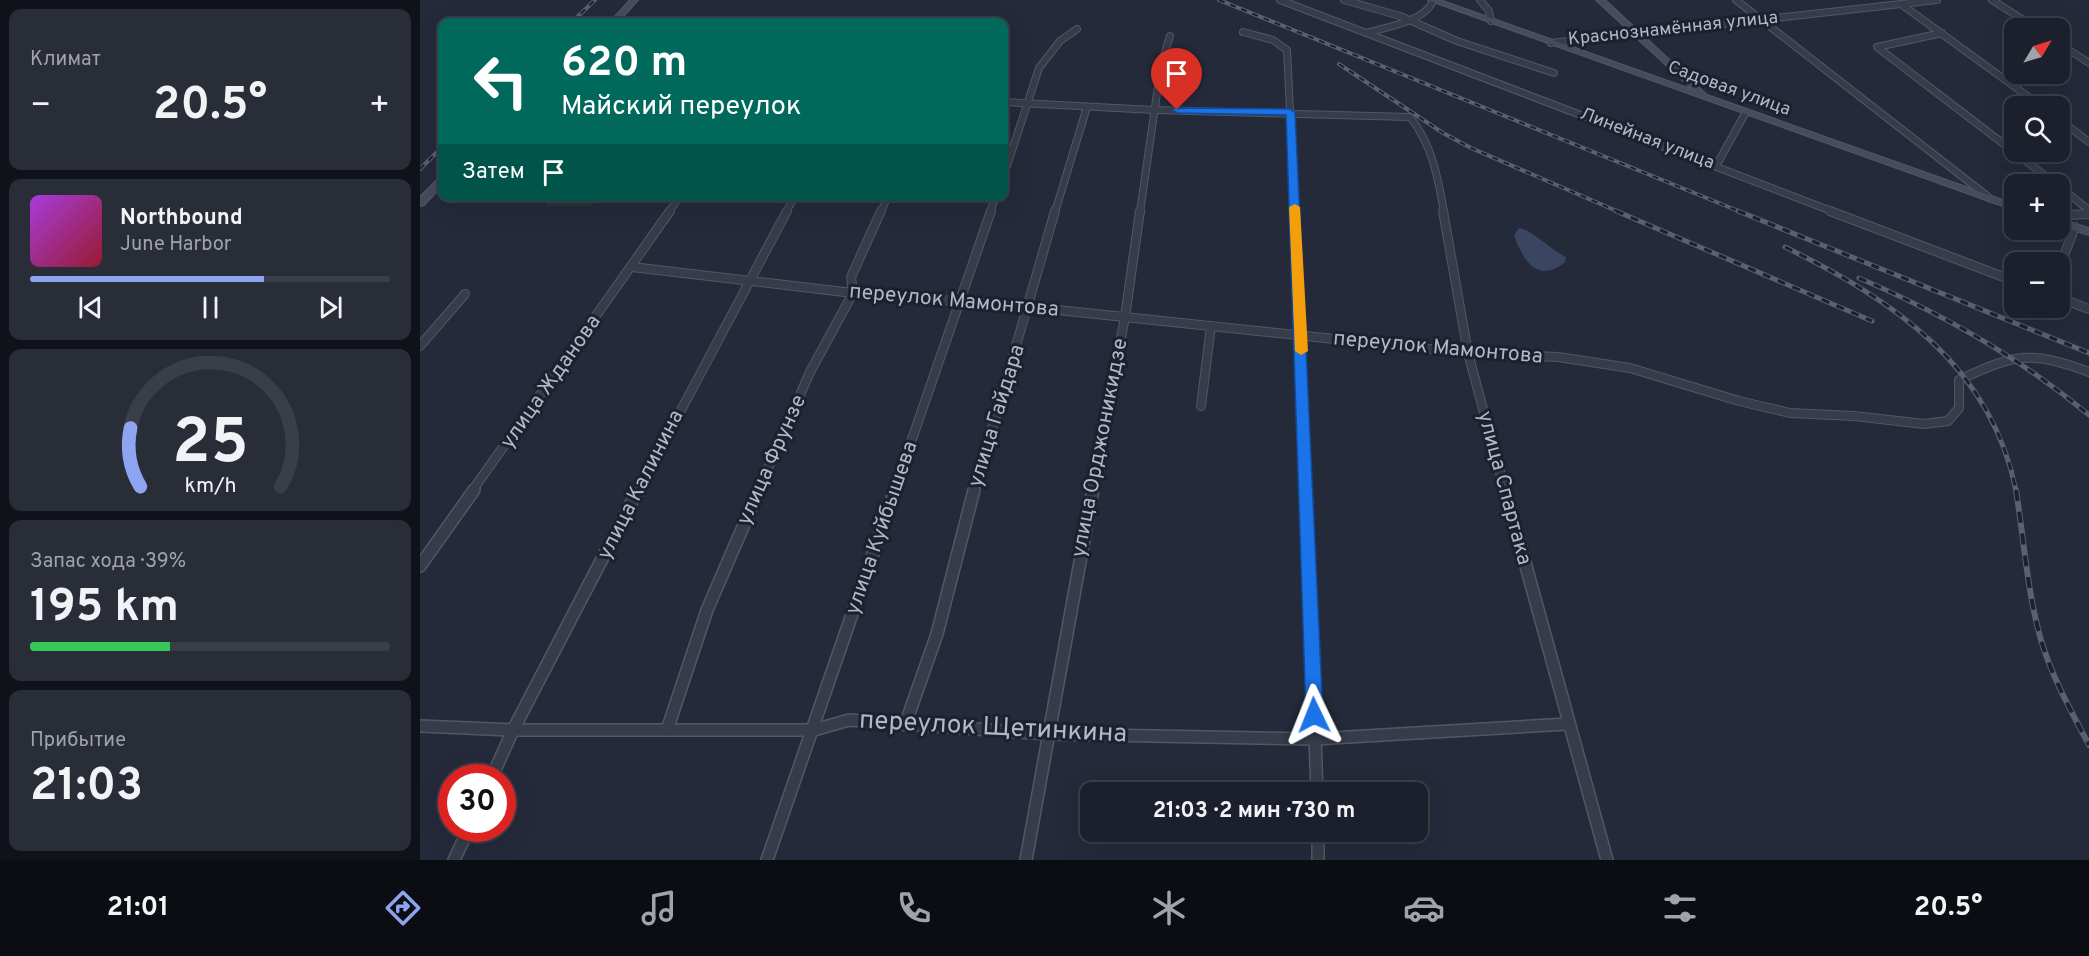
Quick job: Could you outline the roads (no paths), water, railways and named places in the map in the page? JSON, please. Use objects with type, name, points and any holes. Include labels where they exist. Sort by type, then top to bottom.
[{"type":"street","points":[[618,18],[634,0]]},
{"type":"street","name":"Линейная улица","points":[[1280,0],[2004,277]]},
{"type":"street","points":[[1344,0],[1554,73]]},
{"type":"street","points":[[1367,33],[1427,11],[1432,0]]},
{"type":"street","name":"Садовая улица","points":[[1432,0],[2004,204]]},
{"type":"street","points":[[1480,0],[1489,11],[1491,21]]},
{"type":"street","points":[[1600,0],[1710,99]]},
{"type":"street","points":[[1736,0],[1991,199]]},
{"type":"street","name":"Краснознамённая улица","points":[[1551,43],[1937,0]]},
{"type":"street","points":[[1992,0],[2020,18]]},
{"type":"street","points":[[1901,4],[2027,96]]},
{"type":"street","points":[[1008,163],[1039,68],[1060,41],[1077,29]]},
{"type":"street","points":[[1243,32],[1273,40],[1287,50],[1301,336],[1317,782]]},
{"type":"street","points":[[1942,33],[1877,47],[2043,174]]},
{"type":"street","name":"улица Орджоникидзе","points":[[1026,860],[1047,734],[1125,317],[1161,64],[1170,36]]},
{"type":"street","points":[[2070,51],[2089,63]]},
{"type":"street","points":[[1008,102],[1154,110],[1290,112]]},
{"type":"street","name":"улица Гайдара","points":[[905,725],[937,634],[972,498],[1029,307],[1067,166],[1087,107]]},
{"type":"street","name":"улица Спартака","points":[[1290,112],[1410,117],[1423,133],[1437,174],[1468,352],[1607,860]]},
{"type":"street","points":[[1716,166],[1746,112]]},
{"type":"street","points":[[2070,128],[2089,142]]},
{"type":"street","points":[[420,203],[438,186]]},
{"type":"street","points":[[2070,196],[2089,212]]},
{"type":"street","name":"улица Жданова","points":[[420,566],[677,201]]},
{"type":"street","name":"улица Калинина","points":[[498,764],[513,730],[748,280],[792,201]]},
{"type":"street","name":"улица Фрунзе","points":[[668,730],[706,610],[810,372],[853,293],[851,277],[886,201]]},
{"type":"street","name":"улица Куйбышева","points":[[767,860],[814,730],[994,201]]},
{"type":"street","points":[[2070,214],[2089,212]]},
{"type":"street","points":[[2070,225],[2089,232]]},
{"type":"street","points":[[2065,252],[2075,227]]},
{"type":"street","name":"переулок Мамонтова","points":[[632,267],[853,293],[1029,307],[1468,352],[1558,357],[1630,368],[1739,401],[1790,413],[1854,416],[1924,424],[1947,421],[1959,408],[1959,380],[2011,358],[2038,355],[2055,358],[2089,372]]},
{"type":"street","points":[[420,346],[465,294]]},
{"type":"street","points":[[2070,302],[2089,309]]},
{"type":"street","points":[[1201,406],[1211,326]]},
{"type":"street","name":"переулок Щетинкина","points":[[420,726],[513,730],[814,730],[849,720],[1047,734],[1315,739],[1568,724]]},
{"type":"street","points":[[454,860],[462,842]]},
{"type":"street","points":[[1318,842],[1318,860]]},
{"type":"water","points":[[1519,228],[1529,232],[1566,257],[1565,262],[1547,271],[1532,266],[1522,253],[1514,235]]},
{"type":"railway","points":[[576,18],[595,0]]},
{"type":"railway","points":[[1219,0],[1741,212]]},
{"type":"railway","points":[[1339,64],[1443,133],[1471,148],[1619,212]]},
{"type":"railway","points":[[420,169],[438,151]]},
{"type":"railway","points":[[1616,211],[1872,321]]},
{"type":"railway","points":[[1738,211],[2089,353]]},
{"type":"railway","points":[[1785,247],[1863,290],[1899,314],[1932,342],[1960,372],[1985,407],[2003,447],[2016,491]]},
{"type":"railway","points":[[1859,278],[1921,306],[1979,338],[2035,374],[2089,415]]},
{"type":"railway","points":[[2016,490],[2029,584],[2045,654],[2056,681],[2089,745]]}]
